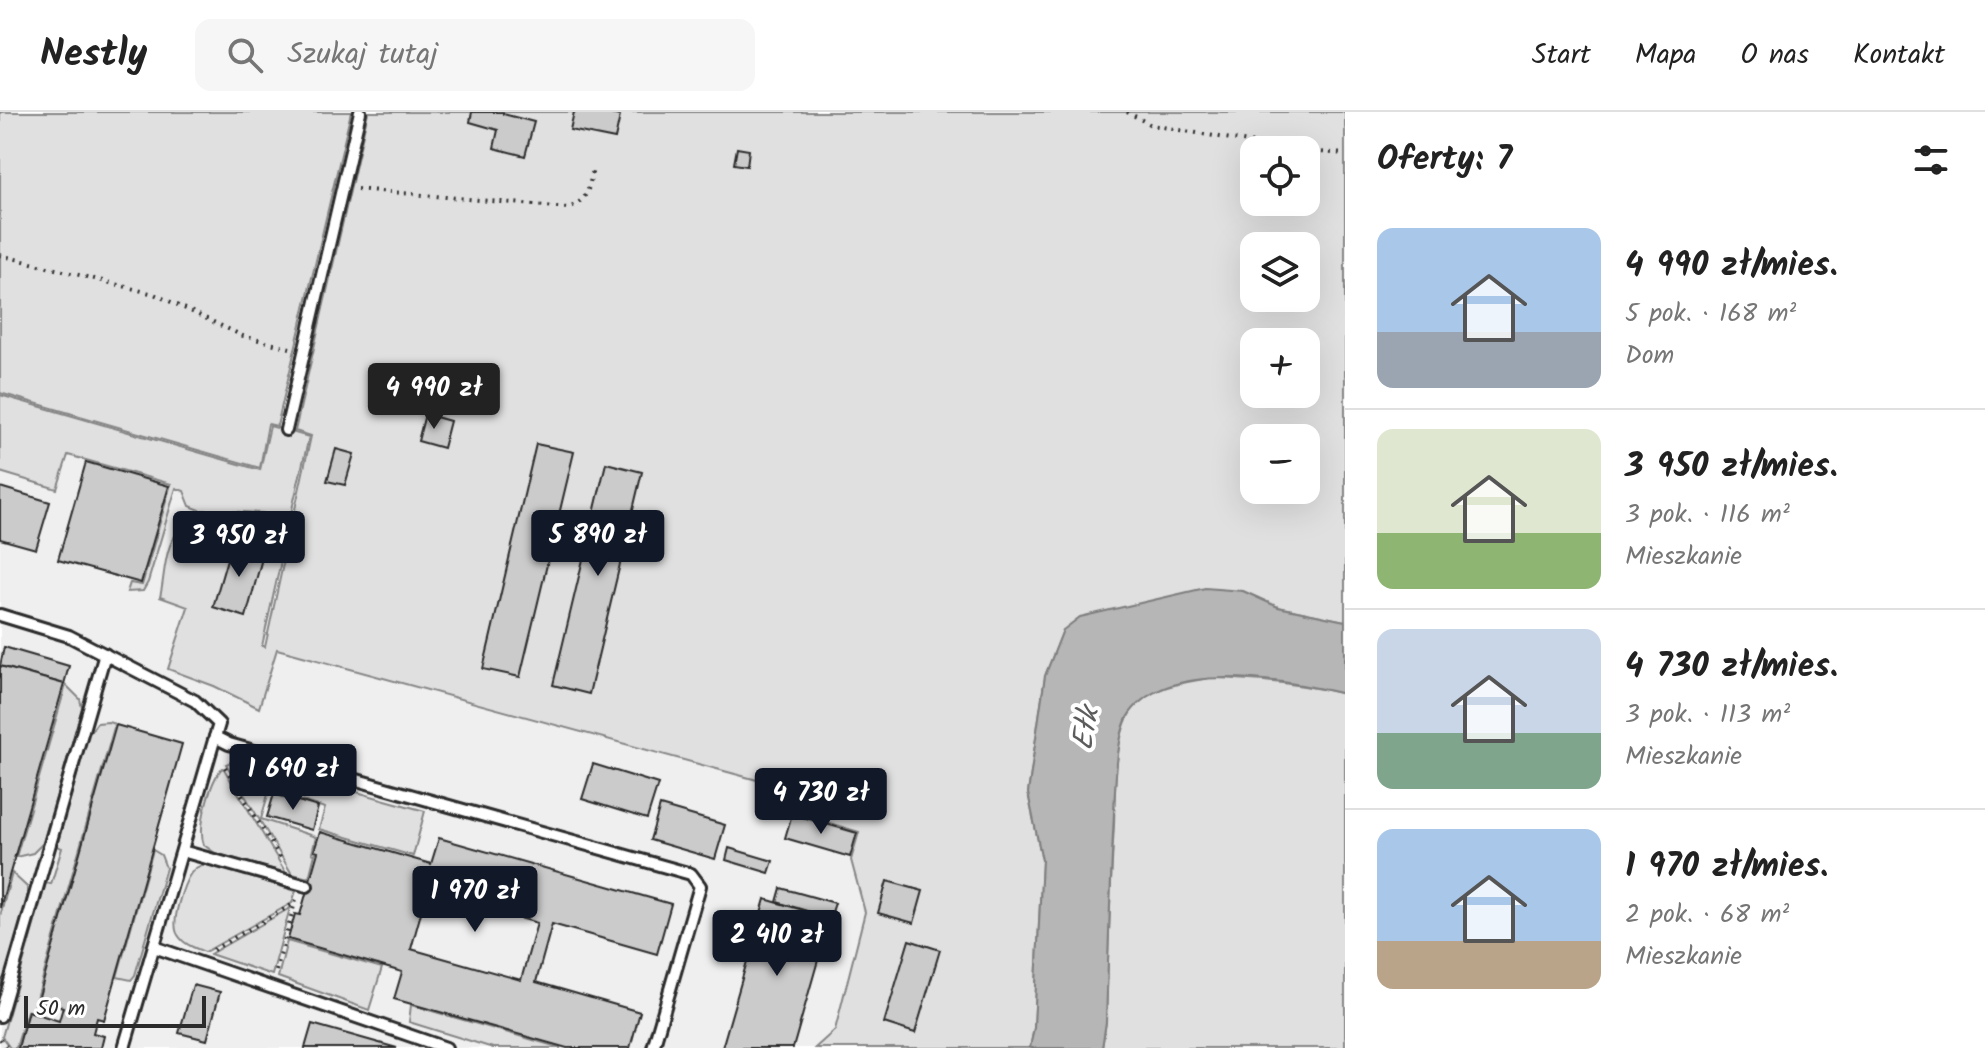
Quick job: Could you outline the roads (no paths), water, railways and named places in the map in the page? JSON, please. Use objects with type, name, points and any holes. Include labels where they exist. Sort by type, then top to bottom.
[{"type":"lane","points":[[286,430],[360,112]]},
{"type":"lane","points":[[0,615],[69,636],[195,701],[219,724],[124,1048]]},
{"type":"lane","points":[[0,1016],[105,654]]},
{"type":"lane","points":[[215,737],[229,744],[691,874],[700,886],[653,1048]]},
{"type":"lane","points":[[182,851],[307,886]]},
{"type":"lane","points":[[154,947],[446,1048]]},
{"type":"water","name":"Ełk","points":[[1205,588],[1243,591],[1278,607],[1345,621],[1345,694],[1263,680],[1201,679],[1173,685],[1148,696],[1130,713],[1121,737],[1116,771],[1106,1022],[1102,1048],[1030,1048],[1034,1028],[1042,860],[1028,793],[1045,676],[1063,630],[1080,617]]}]
